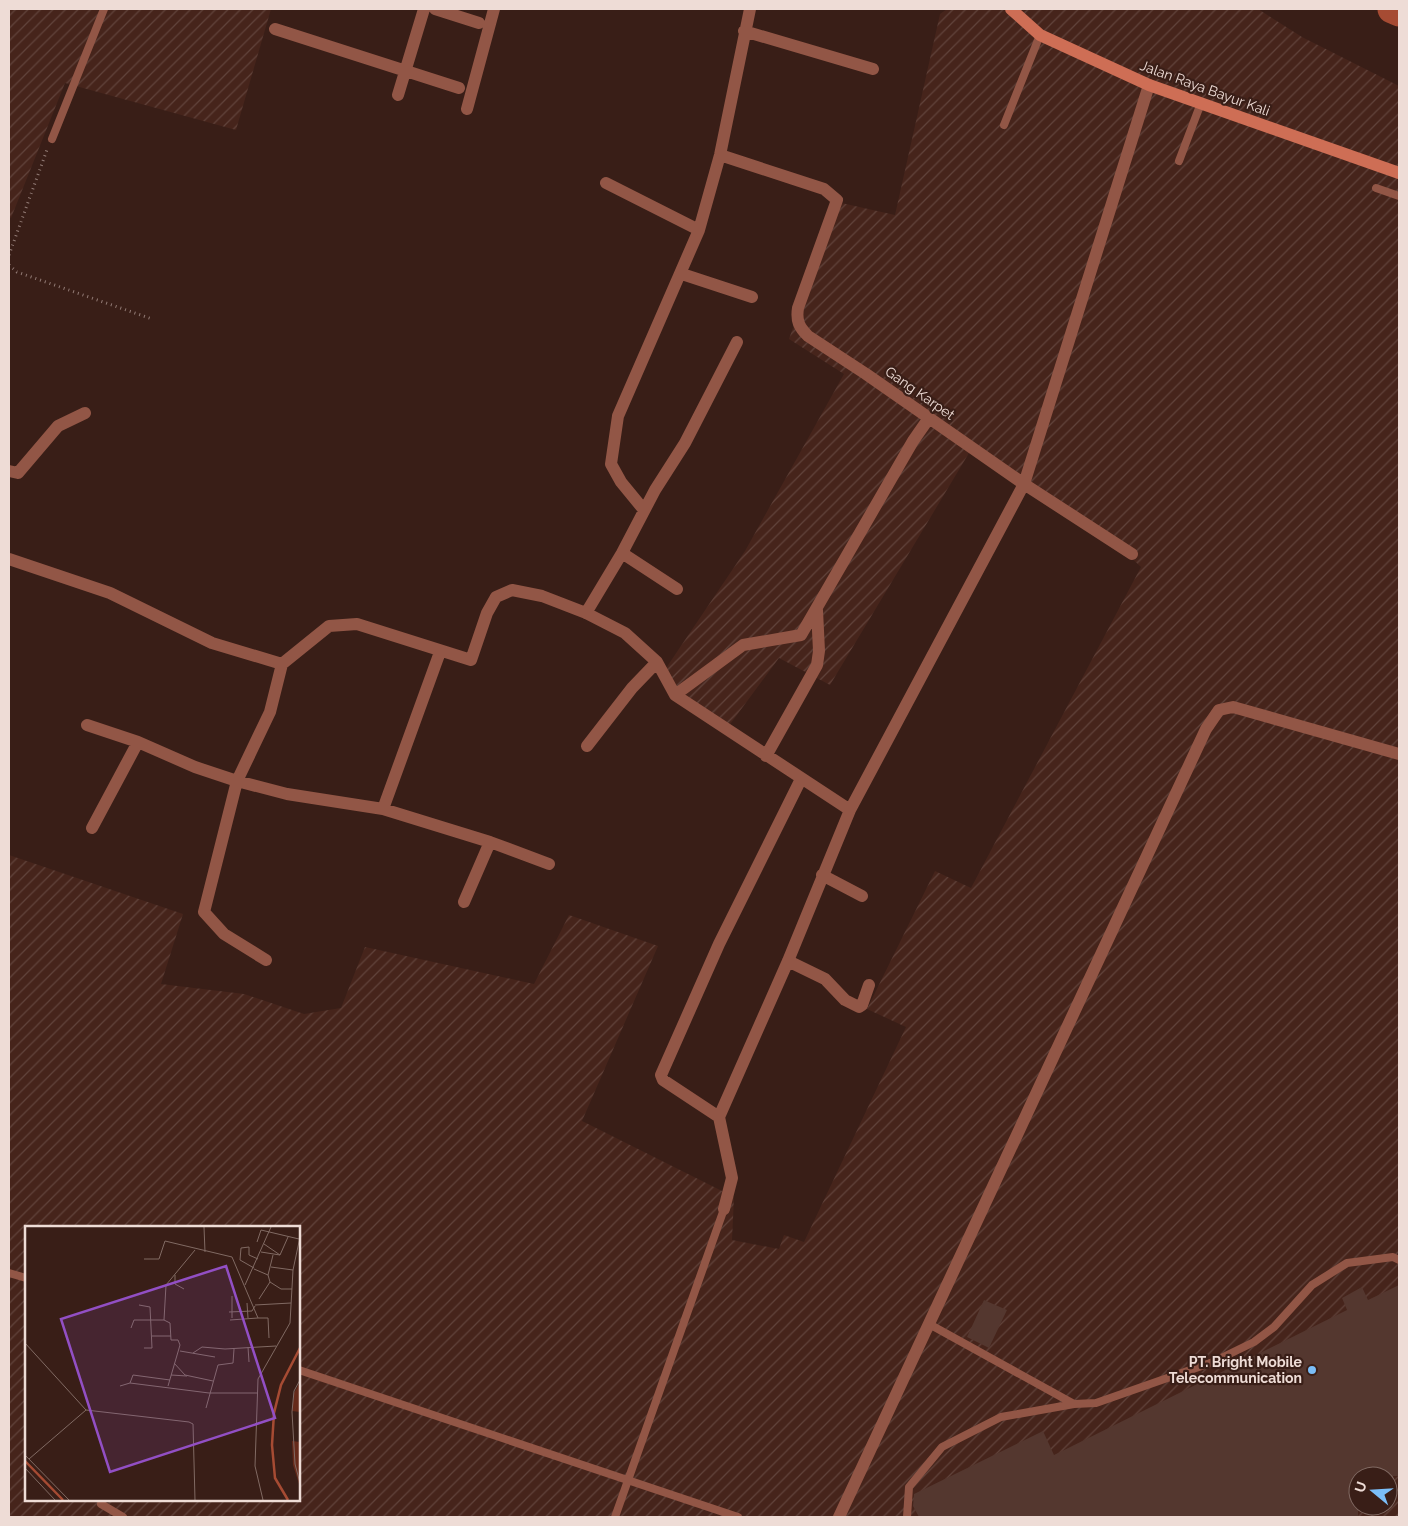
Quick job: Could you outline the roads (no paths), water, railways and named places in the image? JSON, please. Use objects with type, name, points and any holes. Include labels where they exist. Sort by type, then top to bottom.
[{"type":"street","points":[[398,94],[424,9]]},
{"type":"street","points":[[434,9],[479,23]]},
{"type":"street","points":[[467,110],[494,9]]},
{"type":"street","points":[[644,510],[620,482],[611,464],[618,416],[682,274],[699,230],[720,155],[750,9]]},
{"type":"street","name":"Jalan Raya Bayur Kali","points":[[1011,9],[1040,35],[1149,85],[1399,173]]},
{"type":"street","points":[[275,29],[459,88]]},
{"type":"street","points":[[744,31],[873,69]]},
{"type":"street","points":[[724,1209],[732,1178],[719,1117],[788,961],[850,810],[1024,484],[1149,85]]},
{"type":"street","name":"Gang Karpet","points":[[720,155],[824,189],[837,200],[798,308],[796,318],[800,328],[808,336],[1024,484],[1132,554]]},
{"type":"street","points":[[606,183],[699,230]]},
{"type":"street","points":[[682,274],[752,296]]},
{"type":"street","points":[[586,613],[684,443],[737,342]]},
{"type":"street","points":[[9,471],[18,473],[58,426],[85,414]]},
{"type":"street","points":[[675,695],[743,645],[801,635],[914,440],[929,418]]},
{"type":"street","points":[[622,553],[677,589]]},
{"type":"street","points":[[9,559],[110,593],[212,643],[282,664]]},
{"type":"street","points":[[266,960],[224,934],[204,912],[237,781],[270,712],[282,664],[329,626],[357,624],[446,654],[471,660],[487,614],[496,597],[512,590],[542,596],[586,613],[625,633],[656,662],[675,695],[850,810]]},
{"type":"street","points":[[766,756],[817,665],[819,650],[818,607]]},
{"type":"street","points":[[383,809],[446,654]]},
{"type":"street","points":[[587,746],[632,688],[656,662]]},
{"type":"street","points":[[838,1517],[1206,729],[1219,710],[1233,707],[1399,754]]},
{"type":"street","points":[[87,725],[138,742],[237,781],[287,794],[383,809],[490,842],[549,864]]},
{"type":"street","points":[[92,828],[138,742]]},
{"type":"street","points":[[719,1117],[664,1080],[661,1075],[719,944],[801,779]]},
{"type":"street","points":[[464,902],[490,842]]},
{"type":"street","points":[[822,875],[862,896]]},
{"type":"street","points":[[788,961],[826,979],[845,1000],[858,1006],[862,1005],[869,985]]},
{"type":"lane","points":[[52,139],[104,9]]},
{"type":"lane","points":[[1004,125],[1040,35]]},
{"type":"lane","points":[[1179,161],[1201,103]]},
{"type":"lane","points":[[1376,188],[1399,196]]},
{"type":"lane","points":[[615,1517],[724,1209]]},
{"type":"lane","points":[[907,1517],[909,1488],[942,1447],[1001,1416],[1074,1404],[1096,1403],[1213,1362],[1254,1342],[1274,1327],[1312,1285],[1347,1263],[1393,1257],[1399,1260]]},
{"type":"lane","points":[[9,1272],[25,1278]]},
{"type":"lane","points":[[929,1324],[1074,1404]]},
{"type":"lane","points":[[300,1370],[738,1517]]},
{"type":"lane","points":[[102,1504],[123,1517]]},
{"type":"waterway","points":[[1392,9],[1399,12]]},
{"type":"place","name":"PT. Bright Mobile Telecommunication","points":[[1312,1370]]}]
